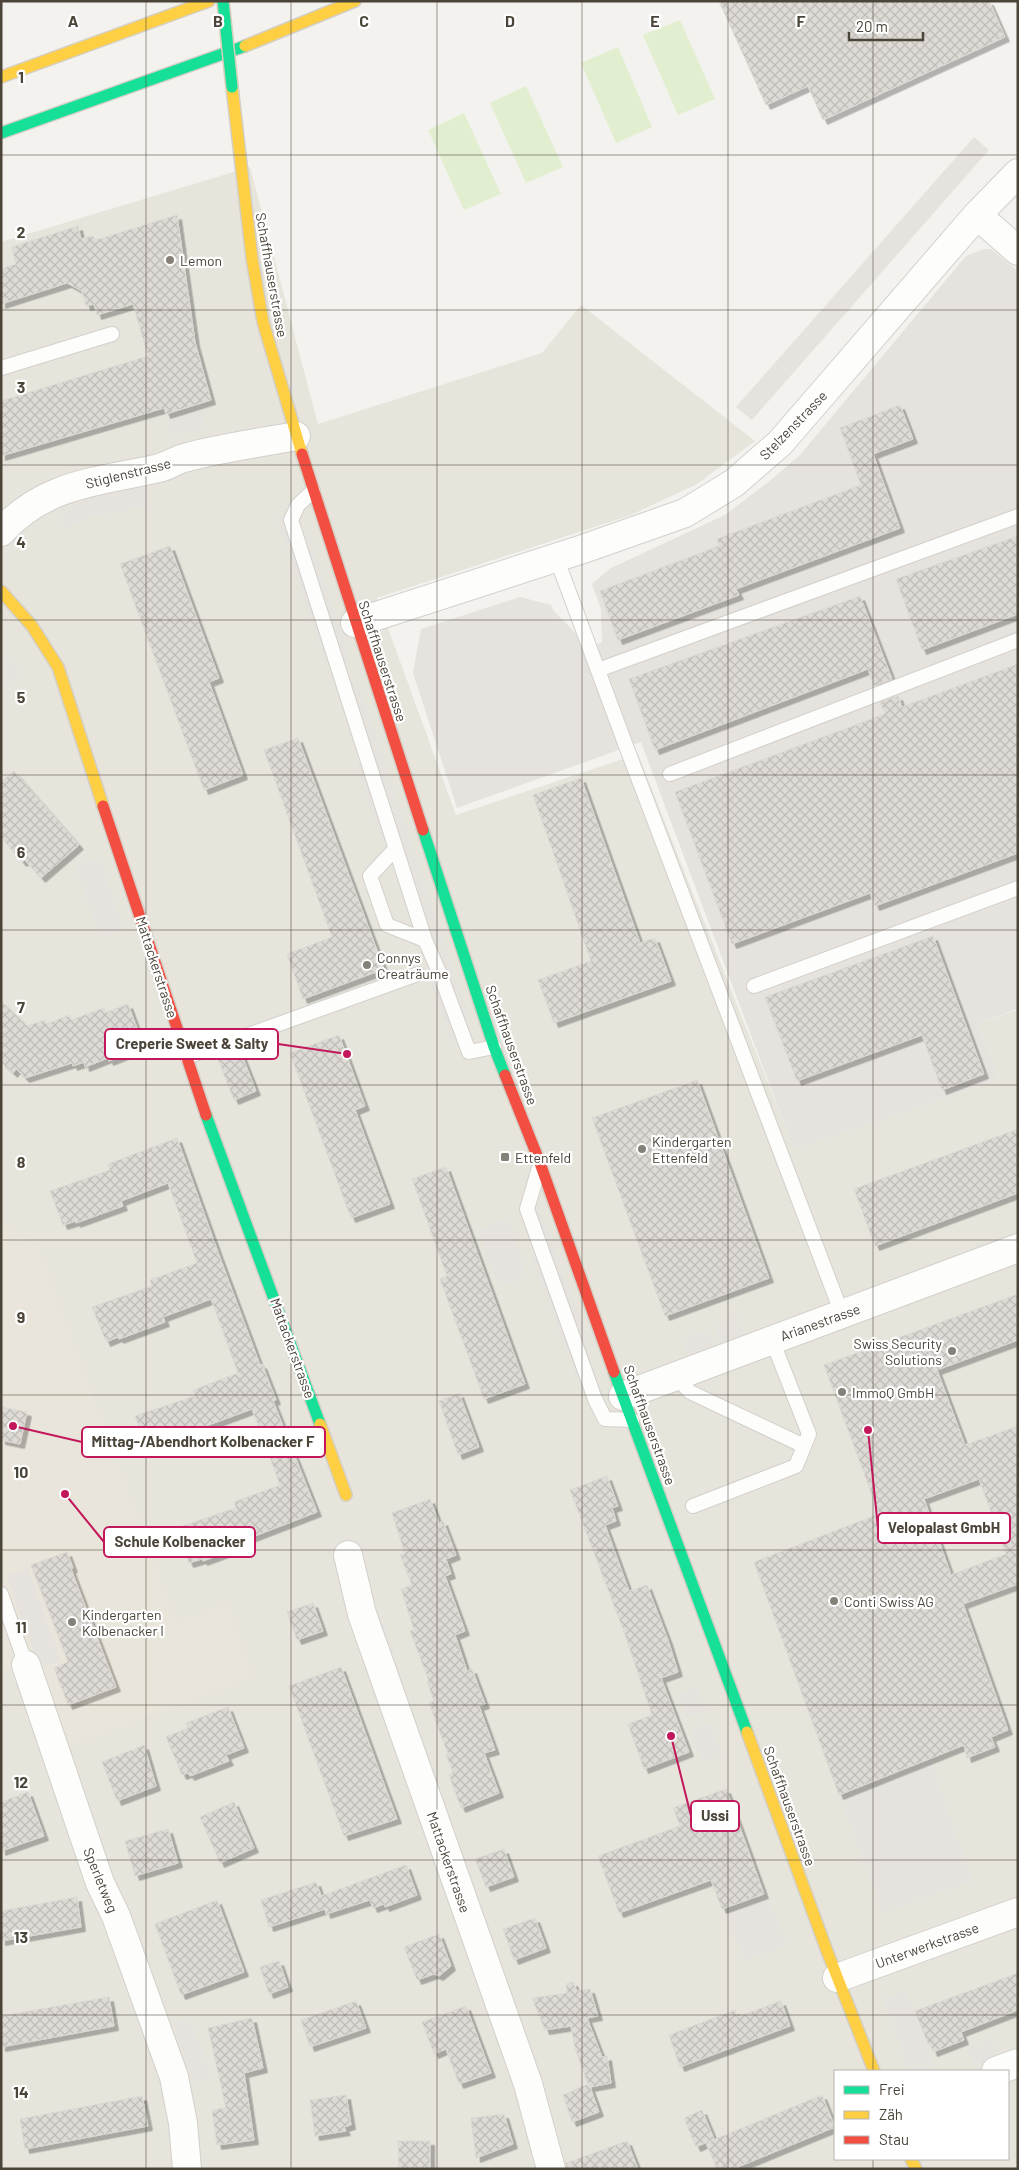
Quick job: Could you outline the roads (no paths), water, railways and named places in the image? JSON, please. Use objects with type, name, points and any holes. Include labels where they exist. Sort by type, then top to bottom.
[{"type":"main road","points":[[1,77],[209,1]]},
{"type":"main road","name":"Schaffhauserstrasse","points":[[223,1],[245,215],[263,322],[313,491],[494,1047],[540,1163],[627,1408],[837,1978],[874,2070]]},
{"type":"main road","points":[[1,134],[236,49],[355,1]]},
{"type":"main road","name":"Mattackerstrasse","points":[[1,591],[31,622],[48,646],[58,667],[192,1076],[346,1495]]},
{"type":"street","name":"Stelzenstrasse","points":[[355,623],[685,513],[734,483],[780,443],[977,215],[1018,173]]},
{"type":"street","points":[[977,215],[1018,251]]},
{"type":"street","name":"Stiglenstrasse","points":[[3,524],[38,502],[69,487],[108,477],[162,467],[183,458],[296,436]]},
{"type":"street","name":"Arianestrasse","points":[[627,1408],[675,1376],[1018,1248]]},
{"type":"street","name":"Mattackerstrasse","points":[[348,1555],[362,1614],[528,2084],[551,2169]]},
{"type":"street","name":"Sperletweg","points":[[26,1665],[100,1883],[116,1916],[174,2077],[183,2123],[187,2169]]},
{"type":"street","name":"Unterwerkstrasse","points":[[837,1978],[1018,1912]]},
{"type":"street","points":[[999,2070],[1018,2063]]},
{"type":"lane","points":[[1,368],[112,334]]},
{"type":"lane","points":[[313,491],[298,505],[291,520],[395,849],[425,940],[440,974],[469,1052],[494,1047]]},
{"type":"lane","points":[[598,670],[1018,516]]},
{"type":"lane","points":[[556,557],[842,1314]]},
{"type":"lane","points":[[670,774],[1018,640]]},
{"type":"lane","points":[[395,849],[370,876],[387,925],[404,934],[425,940]]},
{"type":"lane","points":[[754,986],[1018,888]]},
{"type":"lane","points":[[187,1057],[418,974]]},
{"type":"lane","points":[[540,1163],[527,1208],[596,1399],[605,1419],[627,1408]]},
{"type":"lane","points":[[693,1506],[796,1466],[809,1434],[772,1340]]},
{"type":"lane","points":[[675,1376],[690,1392],[804,1446]]},
{"type":"lane","name":"Sperletweg","points":[[1,1594],[26,1665]]},
{"type":"place","name":"Lemon","points":[[170,260]]},
{"type":"place","name":"Connys Creaträume","points":[[367,965]]},
{"type":"place","name":"Creperie Sweet & Salty","points":[[347,1054]]},
{"type":"place","name":"Kindergarten Ettenfeld","points":[[642,1149]]},
{"type":"place","name":"Ettenfeld","points":[[505,1157]]},
{"type":"place","name":"Swiss Security Solutions","points":[[952,1351]]},
{"type":"place","name":"ImmoQ GmbH","points":[[842,1392]]},
{"type":"place","name":"Mittag-/Abendhort Kolbenacker F","points":[[13,1426]]},
{"type":"place","name":"Velopalast GmbH","points":[[868,1430]]},
{"type":"place","name":"Schule Kolbenacker","points":[[65,1494]]},
{"type":"place","name":"Conti Swiss AG","points":[[834,1601]]},
{"type":"place","name":"Kindergarten Kolbenacker I","points":[[72,1622]]},
{"type":"place","name":"Ussi","points":[[671,1736]]}]
